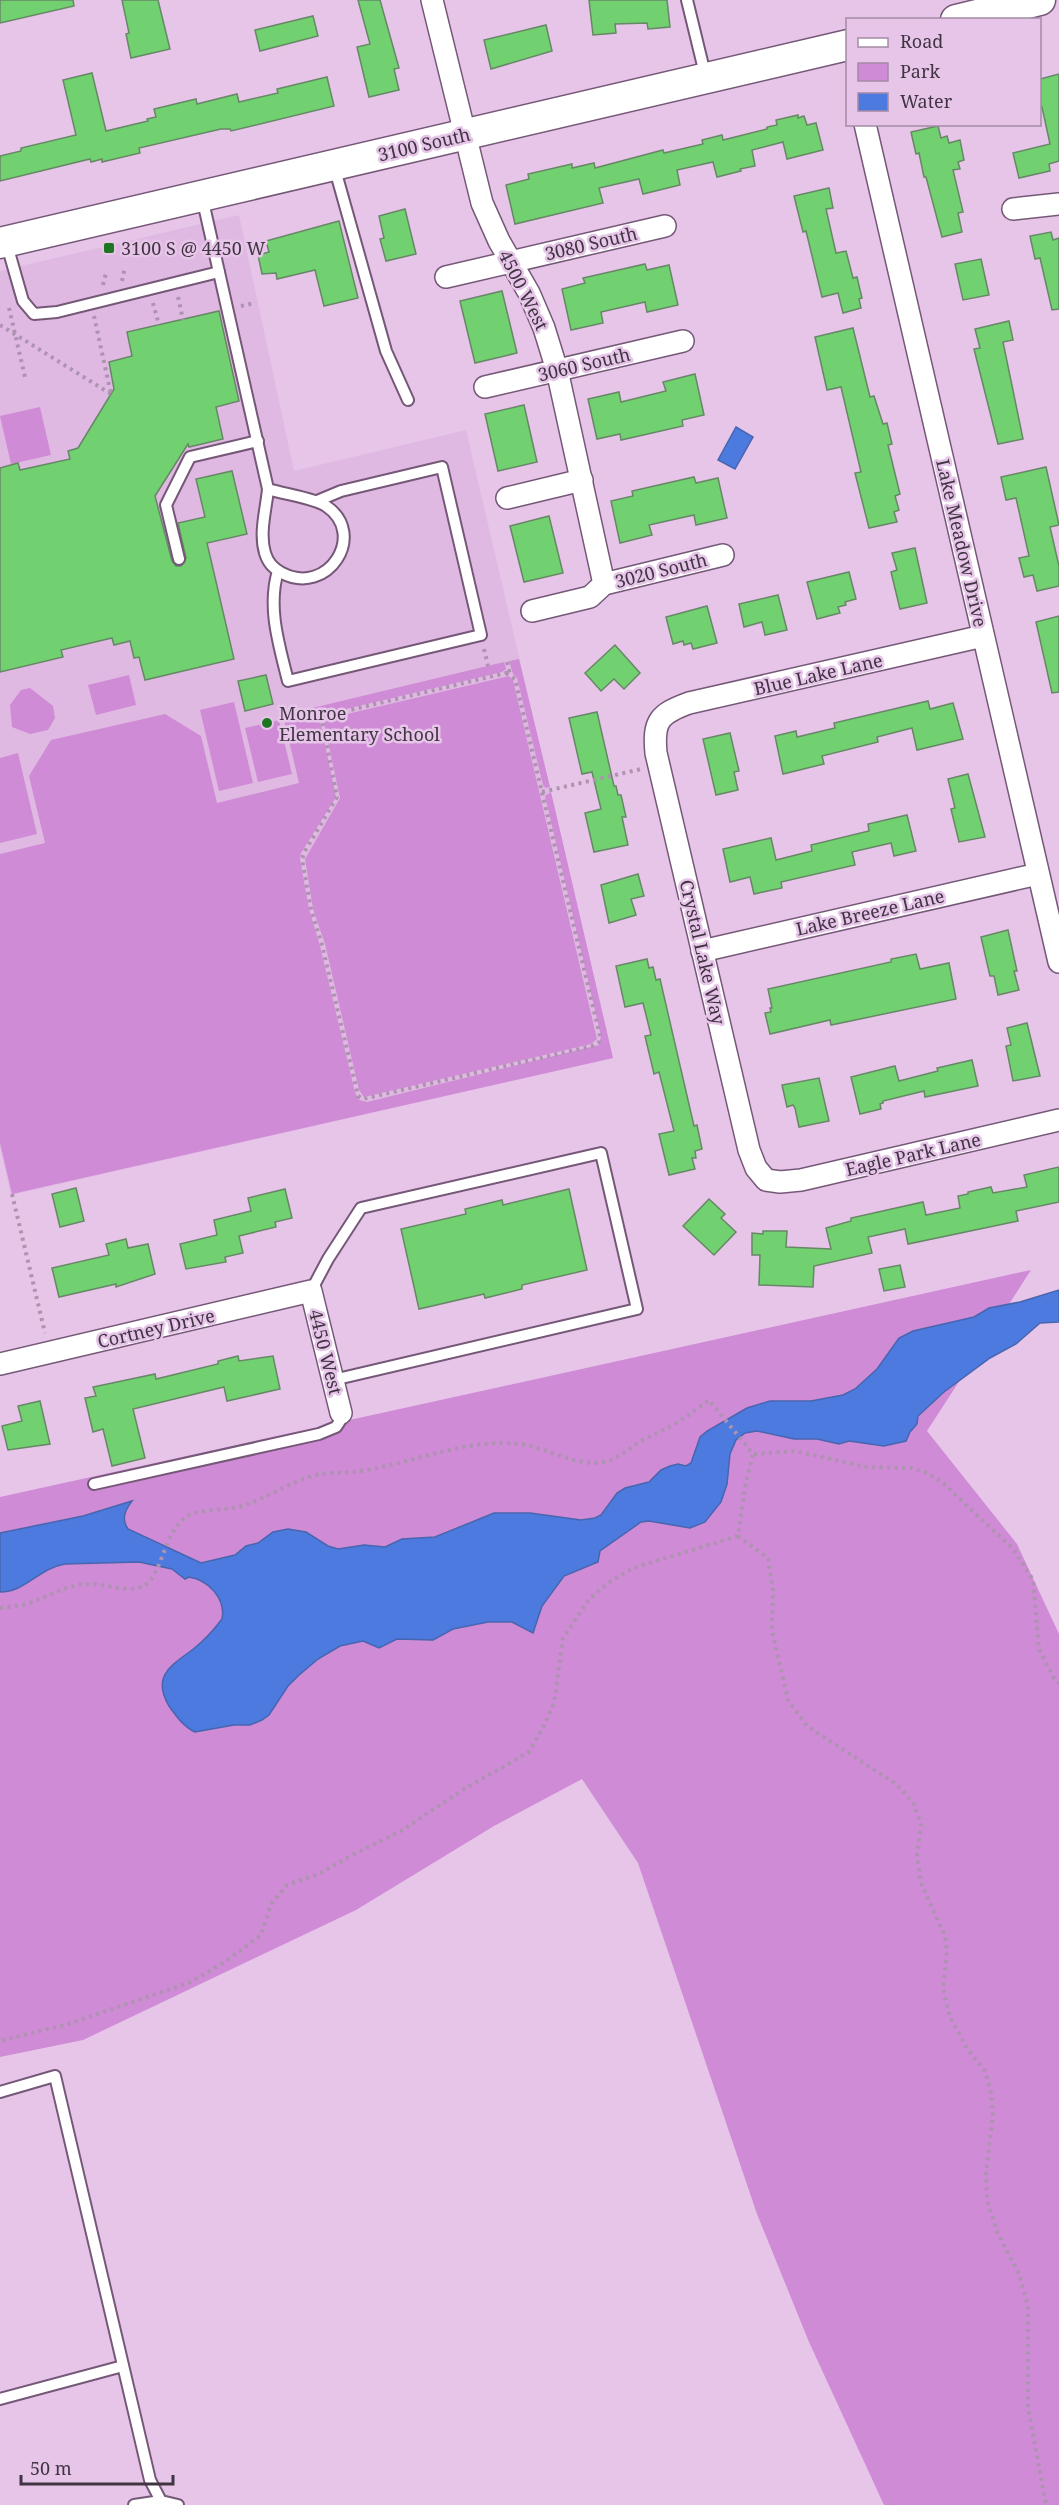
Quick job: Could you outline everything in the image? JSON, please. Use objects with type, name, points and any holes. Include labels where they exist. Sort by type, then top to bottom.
[{"type":"main road","points":[[962,15],[1040,0]]},
{"type":"main road","name":"3100 South","points":[[3,242],[846,47]]},
{"type":"street","name":"4500 West","points":[[432,0],[463,135],[482,203],[529,293],[544,328],[557,370],[604,584]]},
{"type":"street","name":"Lake Meadow Drive","points":[[865,126],[1059,962]]},
{"type":"street","points":[[1013,209],[1059,204]]},
{"type":"street","name":"3080 South","points":[[446,277],[665,226]]},
{"type":"street","name":"3060 South","points":[[485,387],[683,341]]},
{"type":"street","points":[[507,498],[582,480]]},
{"type":"street","name":"3020 South","points":[[532,611],[590,597],[604,584],[723,555]]},
{"type":"street","name":"Blue Lake Lane","points":[[657,721],[669,710],[689,703],[983,636]]},
{"type":"street","name":"Crystal Lake Way","points":[[657,721],[654,735],[656,753],[702,951],[749,1150],[756,1168],[765,1180]]},
{"type":"street","name":"Lake Breeze Lane","points":[[702,951],[1038,874]]},
{"type":"street","name":"Eagle Park Lane","points":[[765,1180],[780,1182],[801,1180],[1059,1120]]},
{"type":"street","name":"Cortney Drive","points":[[0,1364],[311,1291]]},
{"type":"street","name":"4450 West","points":[[311,1291],[341,1413]]},
{"type":"lane","points":[[687,0],[706,78]]},
{"type":"lane","points":[[333,165],[386,351],[408,400]]},
{"type":"lane","points":[[202,196],[268,489],[262,537],[269,564],[288,576],[311,578],[332,567],[339,556],[344,534],[342,525],[332,512],[316,501],[268,489]]},
{"type":"lane","points":[[3,242],[22,301],[34,314],[57,312],[219,272]]},
{"type":"lane","points":[[179,559],[166,505],[190,457],[258,441]]},
{"type":"lane","points":[[278,570],[274,584],[273,622],[288,681],[481,635],[442,467],[341,491],[316,501]]},
{"type":"lane","points":[[311,1291],[328,1259],[362,1208],[602,1153],[637,1309],[333,1380]]},
{"type":"lane","points":[[94,1484],[319,1434],[336,1427],[342,1418],[341,1413]]},
{"type":"lane","points":[[0,2092],[55,2076],[150,2480],[161,2501]]},
{"type":"lane","points":[[0,2398],[123,2366]]},
{"type":"lane","points":[[134,2505],[161,2501],[178,2505]]},
{"type":"path","points":[[178,296],[183,320]]},
{"type":"path","points":[[153,302],[159,325]]},
{"type":"path","points":[[8,307],[25,377]]},
{"type":"path","points":[[0,325],[111,394],[94,315]]},
{"type":"path","points":[[507,662],[510,674],[515,679],[542,792],[600,1036],[598,1044],[371,1099],[360,1098],[322,945],[310,909],[302,859],[338,794],[322,721],[329,715],[510,674]]},
{"type":"path","points":[[542,792],[641,769]]},
{"type":"path","points":[[12,1194],[45,1334]]},
{"type":"path","points":[[0,1608],[24,1604],[58,1589],[75,1585],[93,1584],[124,1589],[141,1587],[147,1584],[153,1576],[167,1541],[175,1528],[188,1515],[239,1507],[277,1493],[307,1477],[360,1471],[461,1448],[497,1443],[543,1449],[584,1463],[604,1462],[624,1455],[642,1440],[678,1422],[709,1400],[753,1454]]},
{"type":"path","points":[[753,1454],[795,1451],[866,1467],[911,1468],[927,1473],[942,1482],[1014,1550],[1033,1580],[1040,1649],[1055,1680],[1059,1683]]},
{"type":"path","points":[[738,1536],[745,1487],[753,1454]]},
{"type":"path","points":[[0,2041],[68,2024],[191,1982],[226,1961],[261,1935],[272,1904],[287,1885],[321,1873],[401,1831],[464,1789],[529,1752],[554,1702],[563,1638],[590,1598],[610,1581],[633,1568],[738,1536]]},
{"type":"path","points":[[738,1536],[768,1558],[773,1590],[772,1631],[788,1700],[807,1726],[896,1784],[913,1802],[921,1825],[917,1855],[921,1883],[945,1936],[947,1952],[943,1988],[950,2017],[968,2050],[985,2071],[991,2093],[993,2115],[986,2173],[987,2200],[998,2234],[1019,2274],[1028,2306],[1028,2407],[1046,2505]]},
{"type":"shaded area","name":"Monroe Elementary School","points":[[239,215],[294,471],[466,430],[613,1058],[11,1195],[0,1148],[0,271]]},
{"type":"green space","points":[[40,407],[51,455],[11,464],[0,416]]},
{"type":"green space","points":[[519,659],[550,787],[546,788],[543,785],[517,678],[513,674],[509,661]]},
{"type":"green space","points":[[504,662],[506,669],[502,672],[329,713],[320,721],[336,797],[301,853],[300,859],[309,909],[355,1092],[359,1100],[367,1102],[599,1045],[601,1036],[545,796],[551,792],[613,1058],[12,1194],[0,1143],[0,854],[45,843],[29,776],[51,740],[165,714],[201,736],[217,803],[299,783],[283,715]]},
{"type":"green space","points":[[129,675],[136,705],[96,715],[88,685]]},
{"type":"green space","points":[[509,676],[513,680],[597,1039],[591,1044],[364,1097],[359,1090],[325,944],[313,909],[305,859],[340,798],[324,723],[330,718]]},
{"type":"green space","points":[[30,688],[53,706],[55,718],[48,730],[30,734],[12,727],[10,705],[21,690]]},
{"type":"green space","points":[[234,702],[253,783],[219,791],[200,710]]},
{"type":"green space","points":[[279,720],[292,774],[258,782],[245,728]]},
{"type":"green space","points":[[18,753],[37,834],[0,843],[0,758]]},
{"type":"green space","points":[[1031,1270],[927,1431],[1017,1544],[1059,1634],[1059,2505],[884,2505],[809,2342],[757,2214],[638,1863],[582,1779],[494,1826],[356,1910],[83,2040],[0,2057],[0,1497]]},
{"type":"water","points":[[736,427],[753,437],[735,469],[718,460]]},
{"type":"water","points":[[1059,1290],[1059,1322],[1040,1323],[1016,1344],[990,1358],[944,1392],[918,1416],[917,1424],[906,1441],[884,1446],[849,1441],[839,1444],[817,1439],[794,1439],[757,1431],[745,1433],[736,1440],[730,1454],[727,1484],[721,1502],[705,1522],[690,1528],[649,1521],[641,1522],[600,1551],[598,1562],[564,1576],[542,1606],[533,1633],[512,1622],[488,1622],[453,1629],[433,1640],[397,1639],[379,1648],[363,1641],[340,1646],[318,1659],[298,1676],[288,1686],[269,1715],[250,1725],[234,1725],[195,1732],[177,1717],[164,1696],[162,1687],[166,1672],[212,1632],[222,1619],[223,1611],[218,1597],[203,1582],[189,1577],[185,1579],[172,1569],[139,1562],[65,1564],[48,1570],[17,1588],[0,1592],[0,1533],[83,1516],[132,1501],[125,1515],[128,1529],[201,1563],[235,1555],[246,1546],[258,1543],[273,1532],[288,1529],[306,1532],[328,1546],[338,1549],[364,1545],[385,1547],[402,1539],[435,1537],[494,1513],[530,1513],[581,1520],[595,1518],[601,1515],[617,1493],[625,1488],[649,1482],[661,1470],[670,1466],[678,1464],[686,1466],[691,1463],[700,1437],[747,1408],[770,1401],[811,1401],[843,1395],[855,1389],[877,1369],[899,1338],[913,1331],[974,1317],[989,1308],[1020,1302]]},
{"type":"building","points":[[0,0],[73,0],[74,6],[0,23]]},
{"type":"building","points":[[122,0],[158,0],[170,49],[131,58],[126,34],[129,33]]},
{"type":"building","points":[[358,0],[380,0],[399,68],[394,69],[399,90],[369,97],[357,47],[370,44]]},
{"type":"building","points":[[589,0],[667,0],[670,27],[648,29],[647,23],[615,24],[616,33],[593,35]]},
{"type":"building","points":[[313,16],[318,36],[260,51],[255,30]]},
{"type":"building","points":[[546,25],[552,51],[491,69],[484,40]]},
{"type":"building","points":[[92,73],[106,131],[148,121],[147,119],[156,117],[154,109],[196,99],[197,104],[237,94],[239,102],[278,93],[277,89],[327,77],[334,106],[231,131],[221,129],[139,148],[140,153],[102,162],[102,159],[91,162],[90,159],[0,181],[0,156],[21,151],[21,148],[76,135],[63,80]]},
{"type":"building","points":[[1059,74],[1059,161],[1049,164],[1050,171],[1019,178],[1013,153],[1050,144],[1041,108],[1041,79]]},
{"type":"building","points":[[798,115],[798,118],[804,116],[807,125],[816,123],[823,150],[787,159],[783,142],[752,150],[755,166],[740,169],[741,171],[717,177],[713,162],[677,170],[680,185],[643,194],[639,179],[599,188],[603,203],[515,224],[506,185],[529,179],[528,174],[572,164],[572,168],[594,163],[595,168],[663,150],[664,153],[703,144],[702,140],[722,135],[723,140],[767,129],[767,127],[777,125],[776,120]]},
{"type":"building","points":[[938,126],[941,138],[947,136],[949,143],[960,140],[964,160],[958,162],[960,169],[953,170],[963,212],[958,213],[962,232],[942,237],[911,132]]},
{"type":"building","points":[[829,188],[833,208],[826,209],[836,253],[846,251],[853,278],[857,277],[862,298],[859,299],[861,308],[843,313],[838,293],[822,297],[806,231],[803,232],[794,196]]},
{"type":"building","points":[[405,209],[416,254],[386,261],[380,239],[384,238],[379,216]]},
{"type":"building","points":[[339,221],[358,298],[324,306],[315,270],[277,279],[276,273],[262,274],[258,255],[269,252],[266,241]]},
{"type":"building","points":[[1051,232],[1053,240],[1059,238],[1059,309],[1052,310],[1040,258],[1035,259],[1030,236]]},
{"type":"building","points":[[981,259],[989,295],[963,300],[955,264]]},
{"type":"building","points":[[645,264],[647,270],[669,265],[678,305],[647,312],[645,302],[601,312],[603,323],[571,330],[562,289],[585,283],[583,278]]},
{"type":"building","points":[[502,291],[517,353],[475,363],[460,301]]},
{"type":"building","points":[[219,311],[239,401],[216,407],[223,439],[189,447],[188,444],[155,496],[172,561],[176,566],[181,566],[186,558],[178,523],[205,517],[196,479],[232,471],[247,534],[207,543],[234,659],[145,680],[139,657],[134,658],[130,641],[114,645],[112,638],[61,650],[63,657],[0,672],[0,468],[18,463],[20,470],[70,459],[68,451],[78,448],[114,389],[109,362],[132,356],[127,332]]},
{"type":"building","points":[[1009,321],[1013,340],[1003,342],[1023,439],[998,444],[974,349],[980,348],[975,329]]},
{"type":"building","points":[[853,328],[870,397],[874,396],[883,424],[887,423],[892,444],[888,445],[900,494],[895,496],[899,510],[894,512],[897,522],[869,528],[855,473],[861,472],[841,387],[827,390],[815,337]]},
{"type":"building","points":[[695,374],[704,415],[682,420],[683,426],[621,440],[620,434],[597,439],[588,399],[619,392],[621,402],[666,391],[663,382]]},
{"type":"building","points":[[524,405],[537,462],[498,471],[485,414]]},
{"type":"building","points":[[1046,467],[1059,525],[1050,527],[1059,566],[1059,586],[1037,591],[1033,575],[1024,577],[1019,558],[1029,556],[1016,498],[1006,500],[1001,477]]},
{"type":"building","points":[[694,477],[696,483],[718,478],[727,518],[696,525],[694,515],[649,525],[652,535],[620,543],[611,501],[633,496],[632,491]]},
{"type":"building","points":[[549,516],[563,573],[524,582],[510,526]]},
{"type":"building","points":[[915,548],[927,603],[900,609],[891,572],[897,570],[892,553]]},
{"type":"building","points":[[849,572],[856,599],[838,607],[840,613],[817,619],[807,582]]},
{"type":"building","points":[[778,595],[787,630],[765,635],[762,622],[744,627],[739,604]]},
{"type":"building","points":[[707,606],[717,643],[693,649],[691,643],[684,645],[683,641],[673,644],[666,617]]},
{"type":"building","points":[[1059,616],[1059,692],[1052,693],[1036,622]]},
{"type":"building","points":[[615,645],[640,673],[624,689],[614,679],[601,691],[585,673]]},
{"type":"building","points":[[266,675],[273,704],[245,711],[238,681]]},
{"type":"building","points":[[928,701],[930,709],[953,703],[963,739],[917,750],[912,728],[877,737],[878,742],[822,756],[824,764],[783,774],[775,736],[796,731],[797,737],[835,728],[834,723]]},
{"type":"building","points":[[597,712],[614,786],[616,786],[618,795],[621,795],[626,817],[622,817],[628,845],[594,852],[585,813],[601,809],[592,772],[582,774],[569,718]]},
{"type":"building","points":[[730,733],[739,771],[734,772],[738,790],[716,795],[703,739]]},
{"type":"building","points":[[968,774],[985,837],[959,842],[951,809],[955,808],[948,779]]},
{"type":"building","points":[[907,815],[916,851],[894,856],[891,843],[852,852],[855,865],[781,882],[782,888],[754,894],[750,877],[730,882],[723,849],[771,838],[776,860],[812,851],[811,845],[869,831],[868,824]]},
{"type":"building","points":[[638,874],[644,896],[631,899],[636,915],[609,923],[601,885]]},
{"type":"building","points":[[1008,930],[1019,990],[998,995],[994,976],[990,976],[981,937]]},
{"type":"building","points":[[916,954],[920,969],[949,963],[956,999],[831,1025],[830,1020],[770,1034],[765,1013],[771,1012],[770,1008],[772,1008],[768,989],[891,962],[891,959]]},
{"type":"building","points":[[647,959],[649,968],[653,967],[656,980],[660,979],[694,1126],[697,1125],[702,1149],[695,1151],[696,1158],[692,1158],[695,1169],[669,1175],[659,1134],[674,1131],[659,1072],[654,1074],[645,1036],[651,1035],[643,1003],[625,1007],[616,966]]},
{"type":"building","points":[[1027,1023],[1040,1076],[1013,1081],[1006,1046],[1011,1045],[1007,1028]]},
{"type":"building","points":[[972,1060],[978,1086],[925,1097],[924,1091],[883,1101],[880,1104],[881,1109],[860,1114],[851,1077],[895,1066],[899,1081],[938,1071],[937,1068]]},
{"type":"building","points":[[819,1078],[829,1121],[799,1127],[795,1108],[793,1105],[787,1107],[782,1085]]},
{"type":"building","points":[[1059,1167],[1059,1202],[1016,1211],[1018,1221],[908,1244],[905,1229],[868,1237],[872,1253],[814,1266],[813,1287],[759,1285],[760,1255],[752,1255],[752,1233],[787,1231],[786,1247],[831,1249],[826,1228],[851,1221],[851,1218],[923,1202],[926,1215],[960,1208],[958,1196],[991,1187],[993,1193],[1027,1187],[1024,1175]]},
{"type":"building","points":[[76,1188],[84,1221],[60,1227],[52,1194]]},
{"type":"building","points":[[285,1189],[292,1218],[275,1222],[276,1227],[239,1236],[243,1253],[225,1257],[226,1262],[186,1269],[180,1244],[217,1235],[214,1220],[251,1211],[248,1198]]},
{"type":"building","points":[[569,1189],[587,1270],[522,1285],[522,1289],[485,1298],[484,1294],[419,1309],[401,1229],[466,1214],[465,1209],[502,1200],[503,1205]]},
{"type":"building","points":[[709,1199],[725,1214],[721,1218],[736,1232],[714,1255],[683,1226]]},
{"type":"building","points":[[126,1239],[128,1248],[148,1244],[155,1274],[116,1287],[116,1284],[59,1297],[52,1268],[109,1255],[106,1244]]},
{"type":"building","points":[[900,1265],[905,1287],[884,1291],[879,1269]]},
{"type":"building","points":[[238,1356],[239,1361],[273,1356],[280,1389],[227,1401],[224,1387],[133,1409],[145,1458],[112,1466],[103,1429],[93,1432],[85,1398],[96,1396],[93,1387],[155,1374],[156,1379],[218,1364],[218,1361]]},
{"type":"building","points":[[40,1401],[50,1444],[8,1450],[2,1426],[22,1421],[18,1406]]},
{"type":"place","name":"3100 S @ 4450 W","points":[[109,248]]},
{"type":"place","name":"Monroe Elementary School","points":[[267,723]]}]
